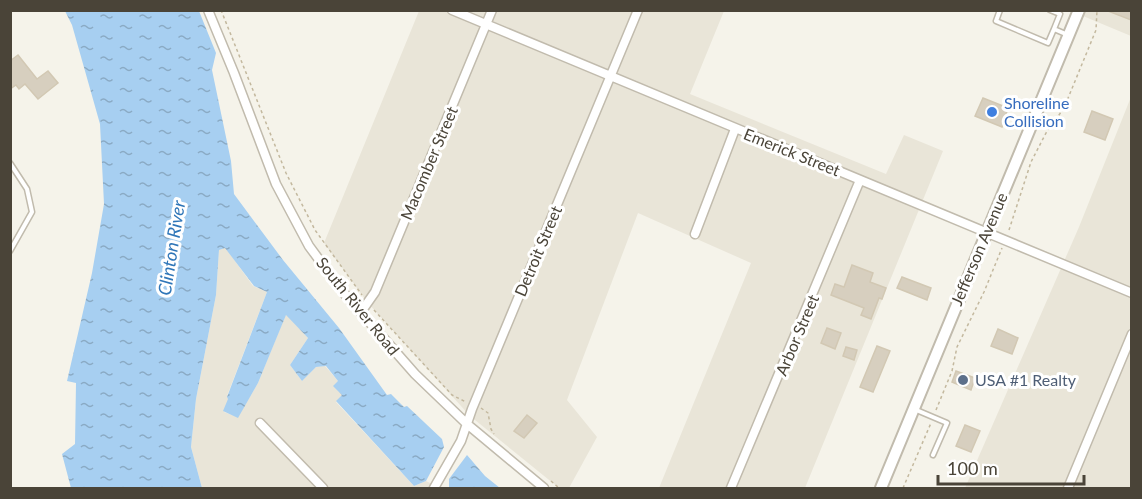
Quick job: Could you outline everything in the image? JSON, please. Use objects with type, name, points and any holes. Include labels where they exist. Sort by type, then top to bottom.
[{"type":"street","name":"South River Road","points":[[208,10],[280,192],[309,246],[343,292],[415,374],[467,424],[544,489]]},
{"type":"street","name":"Emerick Street","points":[[452,10],[1131,293]]},
{"type":"street","name":"Macomber Street","points":[[361,312],[375,292],[492,10]]},
{"type":"street","name":"Detroit Street","points":[[434,489],[461,441],[638,10]]},
{"type":"street","name":"Jefferson Avenue","points":[[881,489],[1079,10]]},
{"type":"street","points":[[695,234],[735,129]]},
{"type":"street","name":"Arbor Street","points":[[731,489],[860,180]]},
{"type":"street","points":[[1068,489],[1131,334]]},
{"type":"street","points":[[261,423],[323,489]]},
{"type":"lane","points":[[1000,10],[996,21],[1048,42],[1060,14],[1050,10]]},
{"type":"lane","points":[[1054,29],[1069,35]]},
{"type":"lane","points":[[10,163],[27,189],[32,212],[10,251]]},
{"type":"lane","points":[[913,408],[947,423],[933,455]]},
{"type":"path","points":[[221,10],[290,183],[315,230],[334,259],[388,327],[453,395],[488,413],[490,429],[495,435]]},
{"type":"path","points":[[1008,236],[1031,162],[1046,133],[1064,108],[1094,36],[1097,10]]},
{"type":"path","points":[[903,489],[952,371],[957,347],[984,292],[1003,245]]},
{"type":"path","points":[[550,481],[559,489]]},
{"type":"shaded area","points":[[419,11],[724,11],[690,94],[886,174],[904,135],[943,151],[805,488],[659,488],[751,263],[638,213],[567,400],[597,437],[569,488],[559,488],[470,416],[368,303],[324,243]]},
{"type":"shaded area","points":[[1085,11],[1131,11],[1131,36],[1083,16]]},
{"type":"shaded area","points":[[1131,97],[1131,488],[965,488],[1079,227]]},
{"type":"shaded area","points":[[225,247],[253,286],[267,292],[227,396],[229,399],[224,412],[238,417],[258,383],[286,314],[308,338],[290,365],[302,381],[316,367],[325,366],[339,382],[342,395],[336,402],[414,486],[426,481],[440,488],[202,488],[191,447],[196,399],[216,295],[219,250]]},
{"type":"water","name":"Clinton River","points":[[65,11],[199,11],[216,53],[212,70],[231,161],[234,194],[283,260],[339,328],[387,395],[391,394],[404,407],[407,406],[442,439],[444,447],[426,481],[414,486],[336,401],[342,395],[333,386],[338,381],[326,366],[316,367],[302,381],[290,365],[308,338],[286,315],[258,383],[238,418],[223,411],[267,292],[254,286],[225,248],[219,250],[216,295],[196,399],[191,447],[202,488],[71,488],[62,454],[75,444],[76,383],[67,381],[92,273],[104,204],[100,124],[72,25]]},
{"type":"water","points":[[467,455],[485,476],[500,488],[449,488],[449,479]]},
{"type":"building","points":[[1131,10],[1131,20],[1108,11]]},
{"type":"building","points":[[18,55],[37,79],[48,71],[58,83],[38,99],[25,84],[19,89],[16,85],[10,89],[10,61]]},
{"type":"building","name":"Shoreline Collision","points":[[983,98],[1008,108],[1002,127],[975,116]]},
{"type":"building","points":[[1092,111],[1113,119],[1105,140],[1084,132]]},
{"type":"building","points":[[852,265],[873,273],[870,282],[886,288],[882,299],[879,298],[871,319],[861,315],[864,308],[831,295],[835,284],[844,287]]},
{"type":"building","points":[[902,277],[931,288],[927,300],[897,288]]},
{"type":"building","points":[[827,328],[841,333],[835,349],[821,343]]},
{"type":"building","points":[[998,329],[1018,338],[1012,354],[991,346]]},
{"type":"building","points":[[877,346],[890,351],[873,392],[860,387]]},
{"type":"building","points":[[846,347],[857,350],[854,360],[843,356]]},
{"type":"building","name":"USA #1 Realty","points":[[956,371],[975,378],[971,390],[952,382]]},
{"type":"building","points":[[527,415],[537,423],[524,438],[514,431]]},
{"type":"building","points":[[965,425],[980,431],[971,452],[956,446]]},
{"type":"place","name":"Shoreline Collision","points":[[992,112]]},
{"type":"place","name":"USA #1 Realty","points":[[963,380]]}]
